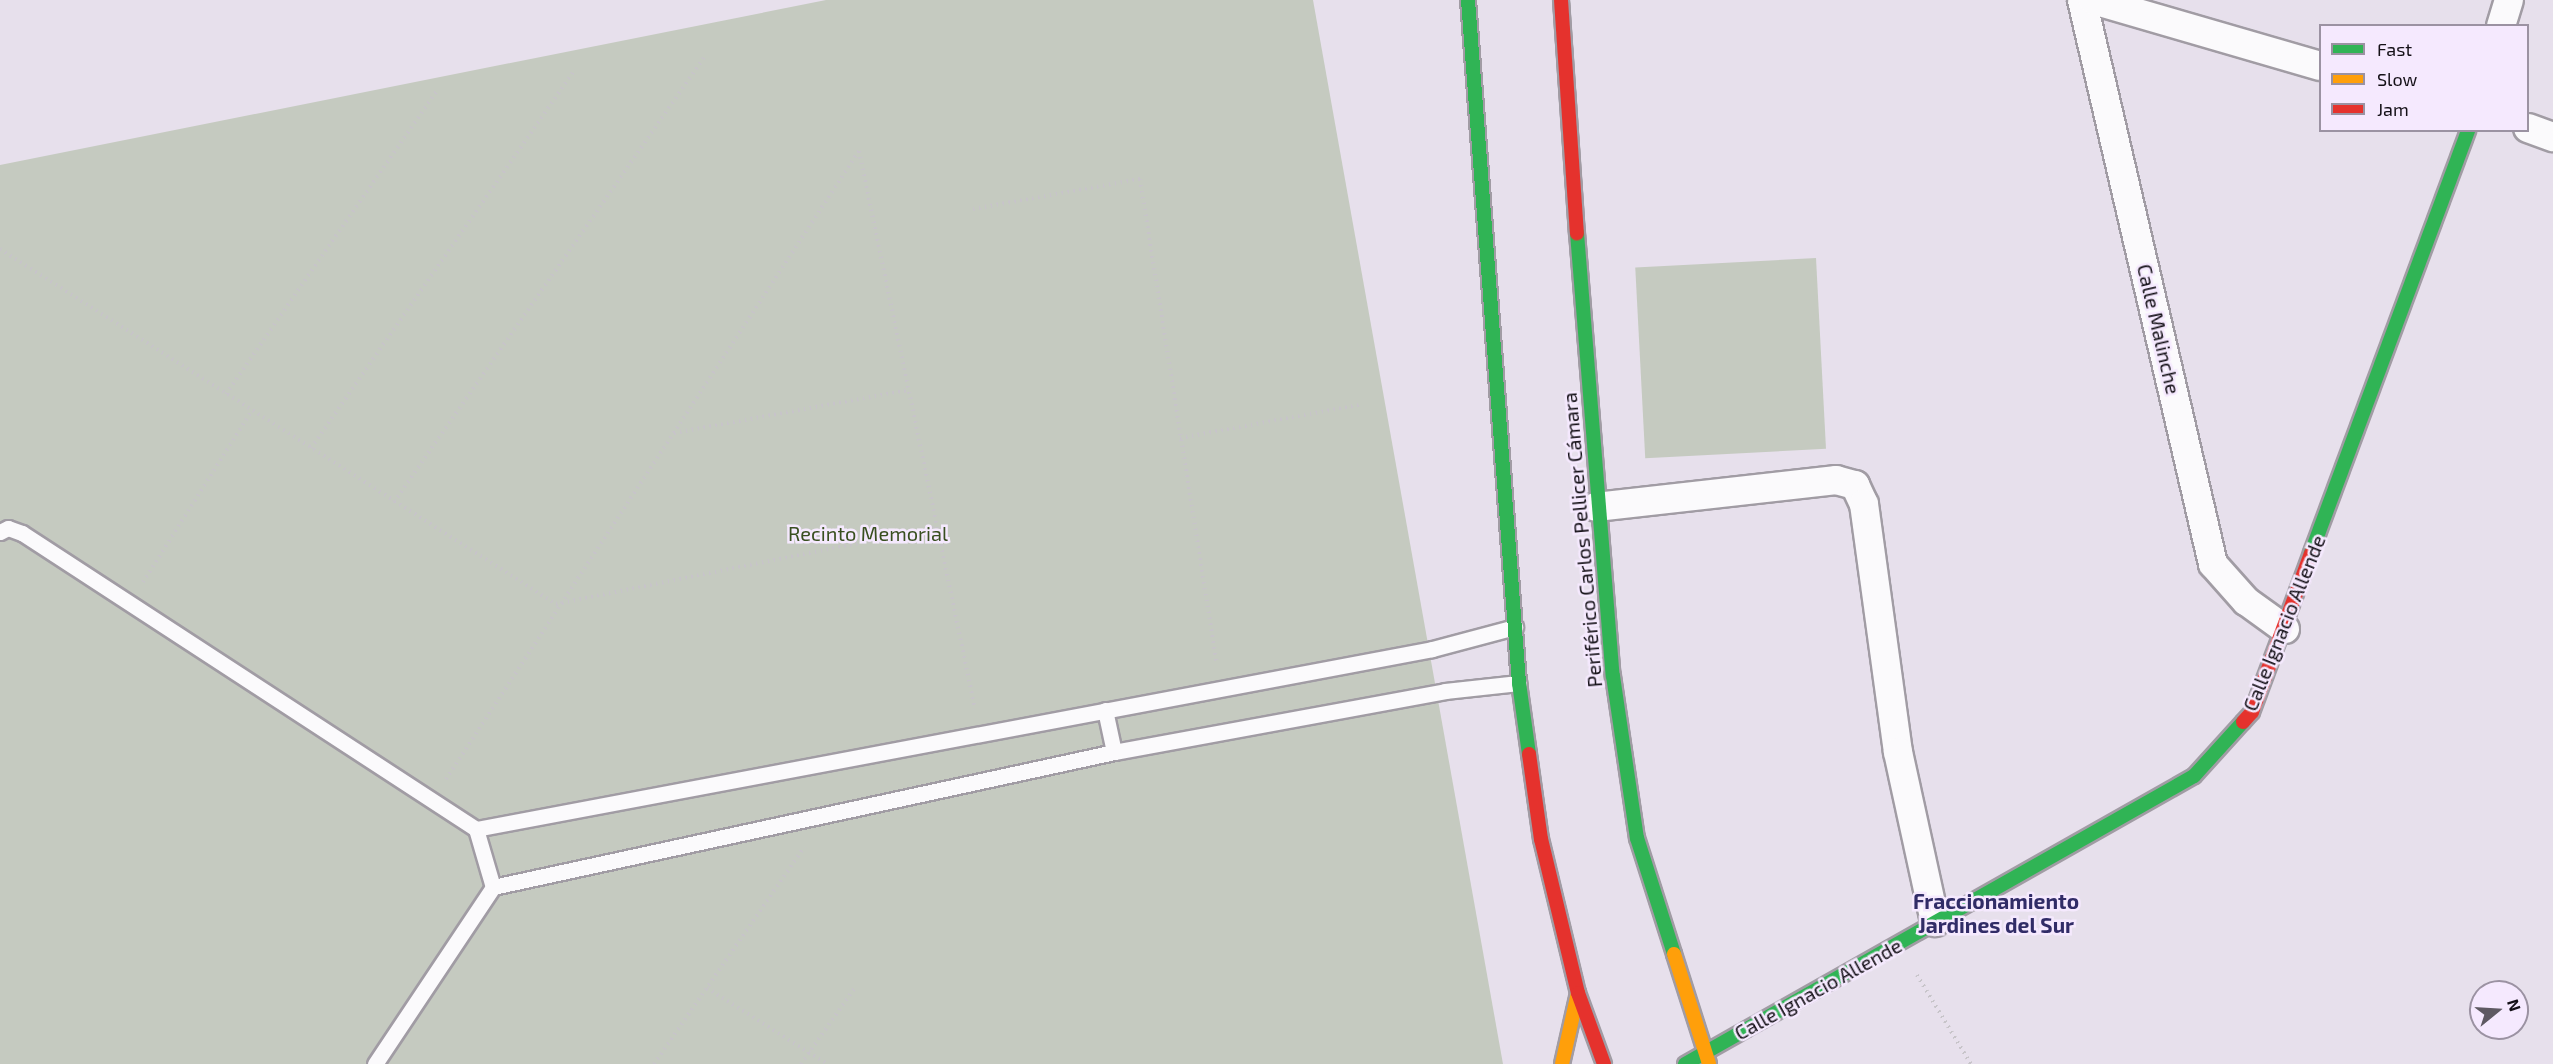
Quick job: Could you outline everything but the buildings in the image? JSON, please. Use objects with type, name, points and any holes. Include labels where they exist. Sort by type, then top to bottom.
[{"type":"main road","name":"Periférico Carlos Pellicer Cámara","points":[[1561,0],[1596,507],[1612,676],[1637,838],[1706,1058]]},
{"type":"main road","points":[[1467,2],[1519,683],[1541,839],[1578,993],[1604,1064]]},
{"type":"main road","name":"Calle Ignacio Allende","points":[[1685,1064],[1706,1058],[1899,946],[1935,922],[2194,776],[2252,712],[2467,132]]},
{"type":"main road","points":[[1562,1064],[1578,993]]},
{"type":"street","name":"Calle Malinche","points":[[2082,0],[2213,564],[2246,601],[2285,628]]},
{"type":"street","points":[[2093,0],[2319,66]]},
{"type":"street","points":[[2502,24],[2509,0]]},
{"type":"street","points":[[2529,128],[2553,137]]},
{"type":"street","points":[[1596,507],[1836,480],[1855,485],[1864,504],[1898,752],[1935,922]]},
{"type":"lane","points":[[0,532],[8,528],[22,533],[477,829],[493,887]]},
{"type":"lane","points":[[477,829],[1431,649],[1515,627]]},
{"type":"lane","points":[[375,1064],[493,887],[1114,752],[1445,691],[1519,683]]},
{"type":"lane","points":[[1105,710],[1114,752]]},
{"type":"path","points":[[394,502],[705,56]]},
{"type":"path","points":[[311,448],[574,71]]},
{"type":"path","points":[[226,394],[436,92]]},
{"type":"path","points":[[432,800],[859,151],[980,734]]},
{"type":"path","points":[[973,209],[1140,179],[1220,688]]},
{"type":"path","points":[[0,249],[394,502],[562,604],[937,527]]},
{"type":"path","points":[[674,433],[909,390]]},
{"type":"path","points":[[1180,438],[1363,404]]},
{"type":"path","points":[[129,603],[252,410]]},
{"type":"path","points":[[654,1064],[826,814]]},
{"type":"path","points":[[1899,946],[1971,1064]]},
{"type":"path","points":[[801,1064],[856,986]]},
{"type":"path","points":[[707,988],[827,1064]]},
{"type":"green space","name":"Recinto Memorial","points":[[826,0],[1313,0],[1503,1064],[0,1064],[0,165]]},
{"type":"green space","points":[[1816,258],[1826,449],[1645,458],[1635,267]]},
{"type":"traffic: fast","points":[[1468,0],[1519,683],[1529,754]]},
{"type":"traffic: fast","points":[[2311,553],[2467,132]]},
{"type":"traffic: fast","points":[[1577,233],[1613,676],[1637,838],[1674,954]]},
{"type":"traffic: fast","points":[[1685,1064],[2194,776],[2243,722]]},
{"type":"traffic: slow","points":[[1674,954],[1709,1064]]},
{"type":"traffic: slow","points":[[1562,1064],[1578,993]]},
{"type":"traffic: jam","points":[[1561,0],[1577,233]]},
{"type":"traffic: jam","points":[[2243,722],[2252,712],[2311,553]]},
{"type":"traffic: jam","points":[[1529,754],[1541,839],[1578,993],[1604,1064]]},
{"type":"district","name":"Fraccionamiento Jardines del Sur","points":[[1996,913]]}]
